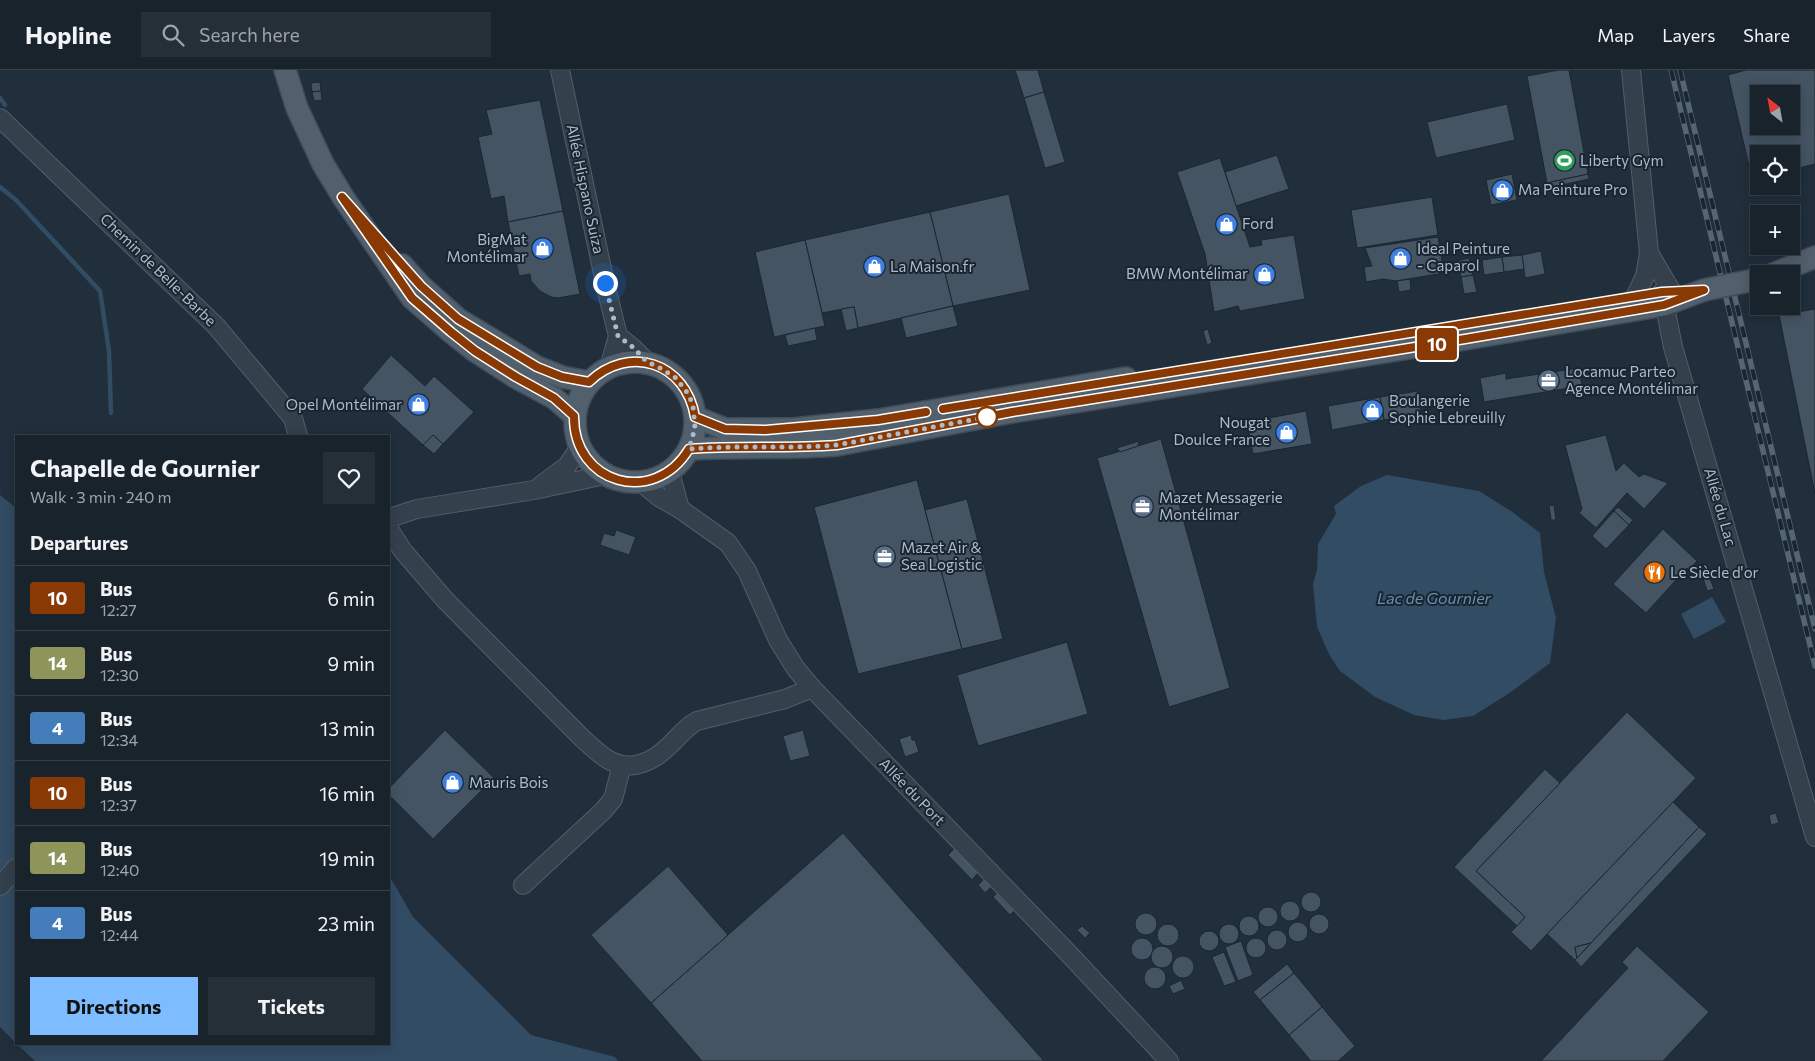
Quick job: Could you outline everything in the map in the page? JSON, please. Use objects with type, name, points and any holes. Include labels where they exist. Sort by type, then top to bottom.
[{"type":"main road","points":[[285,70],[296,108],[323,164],[342,197],[412,298],[475,351],[554,398],[574,416]]},
{"type":"main road","points":[[342,197],[421,286],[458,319],[537,367],[562,377],[589,382]]},
{"type":"main road","points":[[1794,265],[1815,257]]},
{"type":"main road","points":[[1800,274],[1815,272]]},
{"type":"main road","points":[[689,449],[837,445],[1021,410],[1455,341],[1750,280]]},
{"type":"main road","points":[[695,417],[725,429],[750,430],[793,429],[878,420],[1081,385],[1414,334],[1635,297],[1666,296]]},
{"type":"main road","points":[[624,362],[647,362],[667,371],[684,386],[693,406],[695,428],[689,449],[680,462],[669,472],[655,479],[642,482],[621,481],[606,475],[593,466],[580,447],[574,416],[580,398],[589,382],[596,375],[609,368],[624,362]]},
{"type":"street","name":"Allée Hispano Suiza","points":[[560,70],[606,291],[618,336]]},
{"type":"street","points":[[1631,70],[1650,253],[1645,276],[1635,297]]},
{"type":"street","name":"Chemin de Belle-Barbe","points":[[0,118],[216,326],[293,418],[298,435]]},
{"type":"street","name":"Allée du Lac","points":[[1650,253],[1666,296],[1673,347],[1815,837]]},
{"type":"street","points":[[609,368],[618,336],[634,348],[647,362]]},
{"type":"street","points":[[534,490],[567,466],[580,447]]},
{"type":"street","points":[[669,472],[680,509]]},
{"type":"street","points":[[390,518],[417,509],[534,490],[606,475]]},
{"type":"street","name":"Allée du Port","points":[[642,482],[659,497],[680,509],[728,543],[747,571],[778,640],[796,669],[812,688],[1071,956],[1168,1061]]},
{"type":"street","points":[[390,530],[404,551],[446,600],[584,740],[608,760],[630,766],[652,761],[687,727],[697,722],[785,699],[812,688]]},
{"type":"street","points":[[523,885],[603,811],[613,799],[622,765]]},
{"type":"street","points":[[0,886],[15,869]]},
{"type":"water","name":"Lac de Gournier","points":[[1387,475],[1479,491],[1511,511],[1540,533],[1544,572],[1556,618],[1550,663],[1511,692],[1473,716],[1443,720],[1414,715],[1375,697],[1340,671],[1330,656],[1317,627],[1313,584],[1317,570],[1318,544],[1336,514],[1334,506],[1361,486]]},
{"type":"water","points":[[0,495],[15,507],[15,1042],[0,1027]]},
{"type":"water","points":[[1712,597],[1726,622],[1694,639],[1681,614]]},
{"type":"water","points":[[390,877],[413,917],[531,1035],[615,1057],[618,1061],[35,1061],[18,1045],[390,1045]]},
{"type":"building","points":[[1015,70],[1038,70],[1044,92],[1024,98]]},
{"type":"building","points":[[1569,70],[1588,174],[1547,183],[1527,76]]},
{"type":"building","points":[[1746,70],[1815,70],[1815,164],[1800,168],[1800,145],[1750,145],[1750,170],[1728,75]]},
{"type":"building","points":[[320,82],[321,91],[312,92],[311,83]]},
{"type":"building","points":[[321,91],[322,100],[314,101],[312,92]]},
{"type":"building","points":[[1044,92],[1065,162],[1045,168],[1024,98]]},
{"type":"building","points":[[540,100],[563,211],[508,222],[504,196],[491,199],[478,137],[492,134],[486,110]]},
{"type":"building","points":[[1507,104],[1515,140],[1436,158],[1427,122]]},
{"type":"building","points":[[1277,155],[1289,189],[1236,206],[1225,172]]},
{"type":"building","points":[[1220,158],[1250,247],[1262,245],[1261,240],[1294,235],[1305,299],[1240,311],[1238,306],[1214,312],[1205,254],[1177,172]]},
{"type":"building","points":[[1512,174],[1517,200],[1491,205],[1486,180]]},
{"type":"building","points":[[1588,174],[1589,179],[1548,188],[1547,183]]},
{"type":"building","points":[[1009,194],[1030,290],[953,306],[930,212]]},
{"type":"building","points":[[1432,197],[1438,235],[1357,248],[1351,210]]},
{"type":"building","points":[[563,211],[580,294],[558,298],[551,297],[540,291],[531,281],[530,274],[519,276],[508,222]]},
{"type":"building","points":[[930,212],[953,306],[858,328],[854,307],[822,313],[805,240]]},
{"type":"building","points":[[1438,237],[1444,273],[1396,281],[1383,279],[1366,282],[1364,267],[1372,266],[1365,248]]},
{"type":"building","points":[[805,240],[825,326],[774,337],[755,252]]},
{"type":"building","points":[[1541,251],[1545,274],[1525,278],[1522,255]]},
{"type":"building","points":[[1522,255],[1524,269],[1504,272],[1502,257]]},
{"type":"building","points":[[1502,257],[1504,272],[1484,275],[1482,260]]},
{"type":"building","points":[[1469,258],[1473,275],[1461,277],[1457,261]]},
{"type":"building","points":[[1473,275],[1477,292],[1464,294],[1461,277]]},
{"type":"building","points":[[1410,279],[1411,290],[1399,292],[1397,281]]},
{"type":"building","points":[[953,306],[958,326],[906,338],[901,318]]},
{"type":"building","points":[[854,307],[858,328],[846,331],[841,309]]},
{"type":"building","points":[[1815,309],[1815,494],[1779,315],[1800,315],[1800,312]]},
{"type":"building","points":[[815,328],[817,340],[788,346],[785,335]]},
{"type":"building","points":[[1208,329],[1212,343],[1207,345],[1203,331]]},
{"type":"building","points":[[391,355],[425,386],[434,376],[474,412],[443,444],[433,435],[423,445],[362,389]]},
{"type":"building","points":[[1579,368],[1582,386],[1484,402],[1480,378],[1506,373],[1506,379]]},
{"type":"building","points":[[1418,391],[1421,413],[1384,420],[1380,397]]},
{"type":"building","points":[[1380,397],[1384,420],[1332,430],[1328,406]]},
{"type":"building","points":[[1306,411],[1312,444],[1253,454],[1247,422]]},
{"type":"building","points":[[433,435],[443,444],[434,454],[423,445]]},
{"type":"building","points":[[1606,435],[1616,471],[1624,463],[1639,477],[1644,474],[1668,483],[1644,509],[1627,493],[1596,528],[1579,513],[1582,509],[1565,445]]},
{"type":"building","points":[[1161,439],[1230,688],[1169,707],[1097,458]]},
{"type":"building","points":[[1139,441],[1138,446],[1120,452],[1117,448]]},
{"type":"building","points":[[917,480],[962,649],[858,674],[814,507]]},
{"type":"building","points":[[967,499],[1003,639],[962,649],[925,510]]},
{"type":"building","points":[[1554,505],[1556,520],[1551,520],[1549,506]]},
{"type":"building","points":[[1618,507],[1633,520],[1629,525],[1614,511]]},
{"type":"building","points":[[1614,511],[1629,525],[1606,549],[1592,536]]},
{"type":"building","points":[[1663,529],[1697,561],[1689,570],[1687,568],[1646,613],[1613,584]]},
{"type":"building","points":[[616,530],[636,537],[629,555],[600,545],[604,533],[614,536]]},
{"type":"building","points":[[1707,570],[1714,589],[1707,591],[1701,572]]},
{"type":"building","points":[[1067,642],[1088,714],[978,746],[957,675]]},
{"type":"building","points":[[1627,712],[1696,778],[1531,951],[1511,932],[1525,917],[1476,871]]},
{"type":"building","points":[[445,730],[494,778],[433,839],[390,796],[390,787]]},
{"type":"building","points":[[803,730],[810,756],[790,761],[783,736]]},
{"type":"building","points":[[911,735],[919,752],[905,757],[899,739]]},
{"type":"building","points":[[1545,769],[1560,783],[1476,871],[1525,917],[1517,926],[1454,867]]},
{"type":"building","points":[[1673,802],[1699,827],[1591,943],[1575,947],[1577,958],[1575,960],[1547,934]]},
{"type":"building","points":[[1776,813],[1779,823],[1771,825],[1769,815]]},
{"type":"building","points":[[1699,827],[1707,834],[1581,967],[1575,960]]},
{"type":"building","points":[[843,833],[1044,1061],[702,1061],[651,1003]]},
{"type":"building","points":[[955,848],[978,873],[972,880],[948,855]]},
{"type":"building","points":[[668,866],[728,935],[651,1003],[591,935]]},
{"type":"building","points":[[984,879],[991,887],[985,893],[978,885]]},
{"type":"building","points":[[1311,892],[1318,895],[1321,902],[1318,909],[1311,912],[1304,909],[1301,902],[1304,895]]},
{"type":"building","points":[[997,893],[1014,911],[1010,915],[993,897]]},
{"type":"building","points":[[1290,901],[1297,904],[1300,911],[1297,918],[1290,921],[1283,918],[1280,911],[1283,904]]},
{"type":"building","points":[[1268,907],[1275,910],[1278,917],[1275,924],[1268,927],[1261,924],[1258,917],[1261,910]]},
{"type":"building","points":[[1146,913],[1154,916],[1157,924],[1154,932],[1146,935],[1138,932],[1135,924],[1138,916]]},
{"type":"building","points":[[1319,914],[1326,917],[1329,924],[1326,931],[1319,934],[1312,931],[1309,924],[1312,917]]},
{"type":"building","points":[[1249,916],[1256,919],[1259,926],[1256,933],[1249,936],[1242,933],[1239,926],[1242,919]]},
{"type":"building","points":[[1298,922],[1305,925],[1308,932],[1305,939],[1298,942],[1291,939],[1288,932],[1291,925]]},
{"type":"building","points":[[1168,924],[1176,927],[1179,935],[1176,943],[1168,946],[1160,943],[1157,935],[1160,927]]},
{"type":"building","points":[[1229,924],[1236,927],[1239,934],[1236,941],[1229,944],[1222,941],[1219,934],[1222,927]]},
{"type":"building","points":[[1082,926],[1090,933],[1085,938],[1077,930]]},
{"type":"building","points":[[1277,930],[1284,933],[1287,940],[1284,947],[1277,950],[1270,947],[1267,940],[1270,933]]},
{"type":"building","points":[[1209,931],[1216,934],[1219,941],[1216,948],[1209,951],[1202,948],[1199,941],[1202,934]]},
{"type":"building","points":[[1142,938],[1150,941],[1153,949],[1150,957],[1142,960],[1134,957],[1131,949],[1134,941]]},
{"type":"building","points":[[1252,938],[1260,938],[1266,944],[1266,952],[1260,958],[1252,958],[1246,952],[1246,944]]},
{"type":"building","points":[[1241,941],[1253,975],[1238,981],[1225,947]]},
{"type":"building","points":[[1591,943],[1577,958],[1575,947]]},
{"type":"building","points":[[1162,946],[1170,949],[1173,957],[1170,965],[1162,968],[1154,965],[1151,957],[1154,949]]},
{"type":"building","points":[[1637,946],[1709,1012],[1663,1061],[1541,1061],[1628,968],[1622,962]]},
{"type":"building","points":[[1224,952],[1236,982],[1224,986],[1212,957]]},
{"type":"building","points":[[1183,956],[1191,959],[1194,967],[1191,975],[1183,978],[1175,975],[1172,967],[1175,959]]},
{"type":"building","points":[[1287,964],[1294,973],[1260,1000],[1253,992]]},
{"type":"building","points":[[1155,967],[1163,970],[1166,978],[1163,986],[1155,989],[1147,986],[1144,978],[1147,970]]},
{"type":"building","points":[[1294,973],[1322,1007],[1289,1035],[1260,1000]]},
{"type":"building","points":[[1181,980],[1185,989],[1173,994],[1169,986]]},
{"type":"building","points":[[1322,1007],[1355,1046],[1338,1061],[1311,1061],[1289,1035]]},
{"type":"waterway","points":[[0,98],[5,105]]},
{"type":"waterway","points":[[0,187],[16,200],[100,291],[109,351],[111,413]]},
{"type":"railway","points":[[1671,70],[1815,666]]},
{"type":"railway","points":[[1680,70],[1815,629]]},
{"type":"bus line","name":"10","points":[[926,412],[878,420],[793,429],[725,429],[695,417],[693,406],[684,386],[667,371],[647,362],[624,362],[614,365],[596,375],[589,382],[562,377],[537,367],[458,319],[421,286],[342,197],[412,298],[475,351],[554,398],[574,416],[578,443],[587,460],[611,478],[631,482],[655,479],[669,472],[680,462],[689,449],[837,445],[1012,412],[1664,305],[1704,290],[1662,292],[1414,334],[1081,385],[943,409]]},
{"type":"place","name":"Liberty Gym","points":[[1564,161]]},
{"type":"place","name":"Ma Peinture Pro","points":[[1502,190]]},
{"type":"place","name":"Ford","points":[[1226,224]]},
{"type":"place","name":"BigMat Montélimar","points":[[543,249]]},
{"type":"place","name":"Ideal Peinture - Caparol","points":[[1401,258]]},
{"type":"place","name":"La Maison.fr","points":[[874,267]]},
{"type":"place","name":"BMW Montélimar","points":[[1264,274]]},
{"type":"place","name":"Locamuc Parteo Agence Montélimar","points":[[1549,381]]},
{"type":"place","name":"Opel Montélimar","points":[[418,405]]},
{"type":"place","name":"Boulangerie Sophie Lebreuilly","points":[[1373,410]]},
{"type":"place","name":"Nougat Doulce France","points":[[1286,432]]},
{"type":"place","name":"Mazet Messagerie Montélimar","points":[[1143,507]]},
{"type":"place","name":"Mazet Air & Sea Logistic","points":[[885,557]]},
{"type":"place","name":"Le Siècle d'or","points":[[1654,573]]},
{"type":"place","name":"Mauris Bois","points":[[453,783]]},
{"type":"route","points":[[605,283],[618,336],[634,348],[647,362],[667,371],[676,378],[689,395],[695,417],[693,439],[689,449],[837,445],[987,417]]}]
